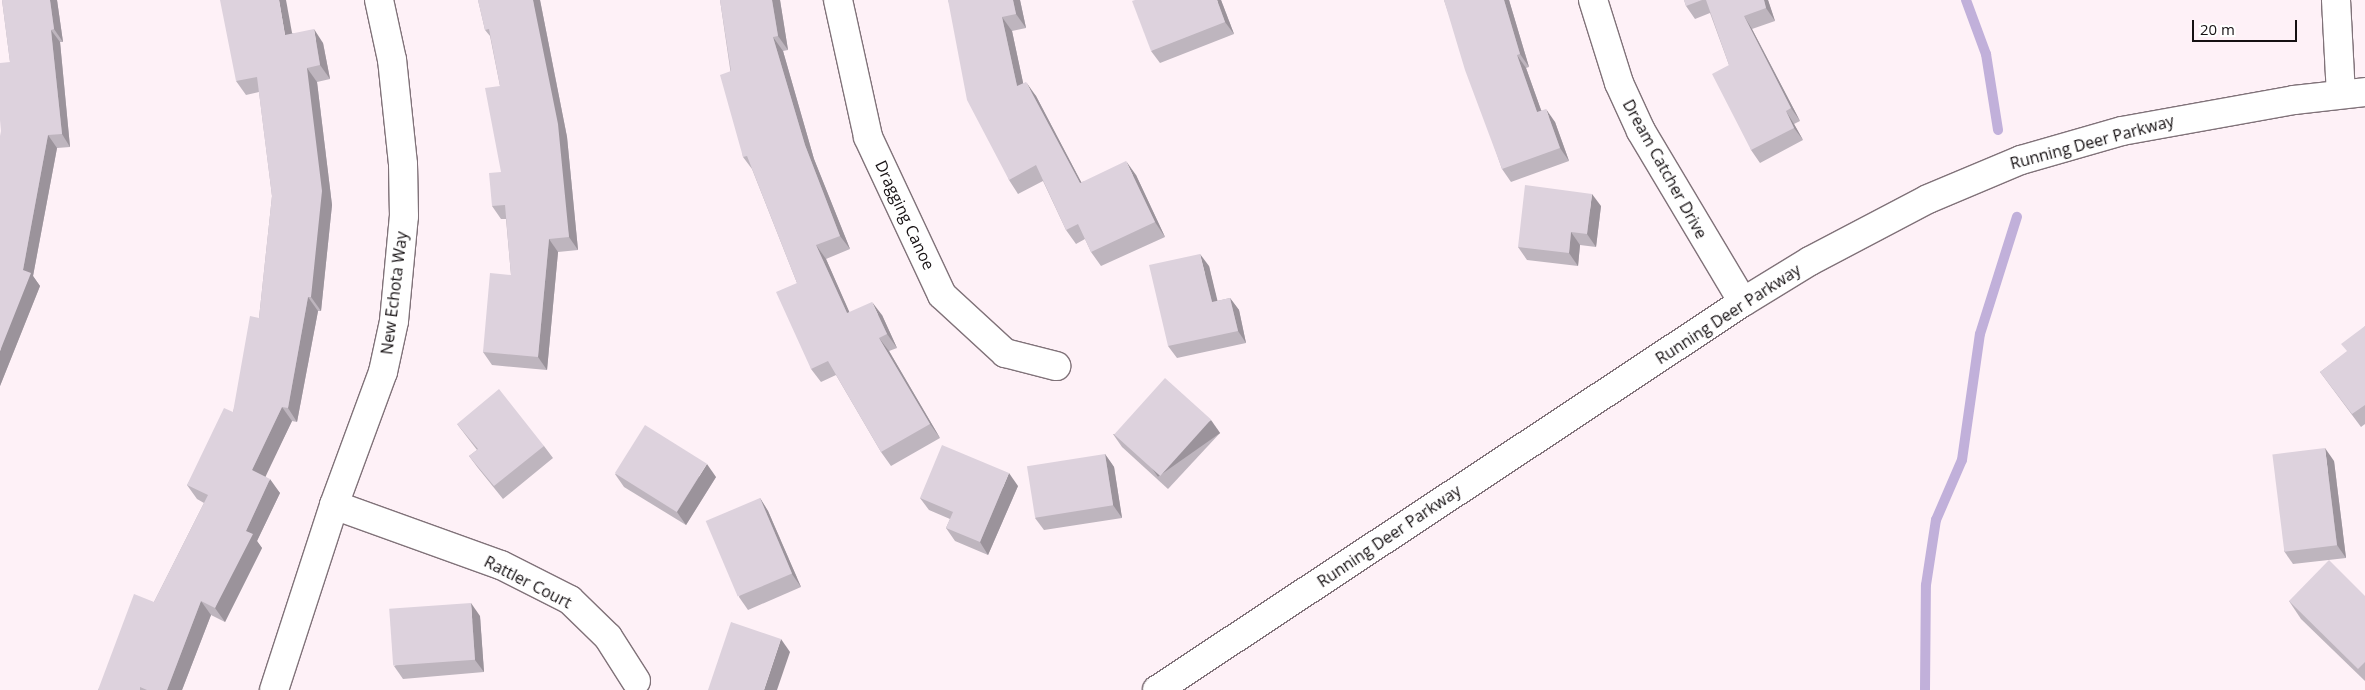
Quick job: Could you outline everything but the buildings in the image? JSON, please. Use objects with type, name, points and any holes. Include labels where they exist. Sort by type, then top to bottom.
[{"type":"street","name":"New Echota Way","points":[[274,690],[334,505],[383,372],[400,269],[404,216],[400,112],[379,0]]},
{"type":"street","name":"Dragging Canoe","points":[[838,0],[868,137],[942,295],[1005,353],[1056,366]]},
{"type":"street","name":"Dream Catcher Drive","points":[[1593,0],[1619,83],[1641,131],[1743,302]]},
{"type":"street","points":[[2336,0],[2353,93]]},
{"type":"street","name":"Running Deer Parkway","points":[[1157,690],[1743,302],[1879,223],[1928,199],[2021,160],[2179,118],[2353,93]]},
{"type":"street","name":"Rattler Court","points":[[334,505],[502,565],[570,600],[608,637],[636,681]]},
{"type":"waterway","points":[[1966,0],[1986,54],[1998,130]]},
{"type":"waterway","points":[[1925,690],[1926,585],[1936,520],[1962,460],[1980,334],[2017,217]]}]
